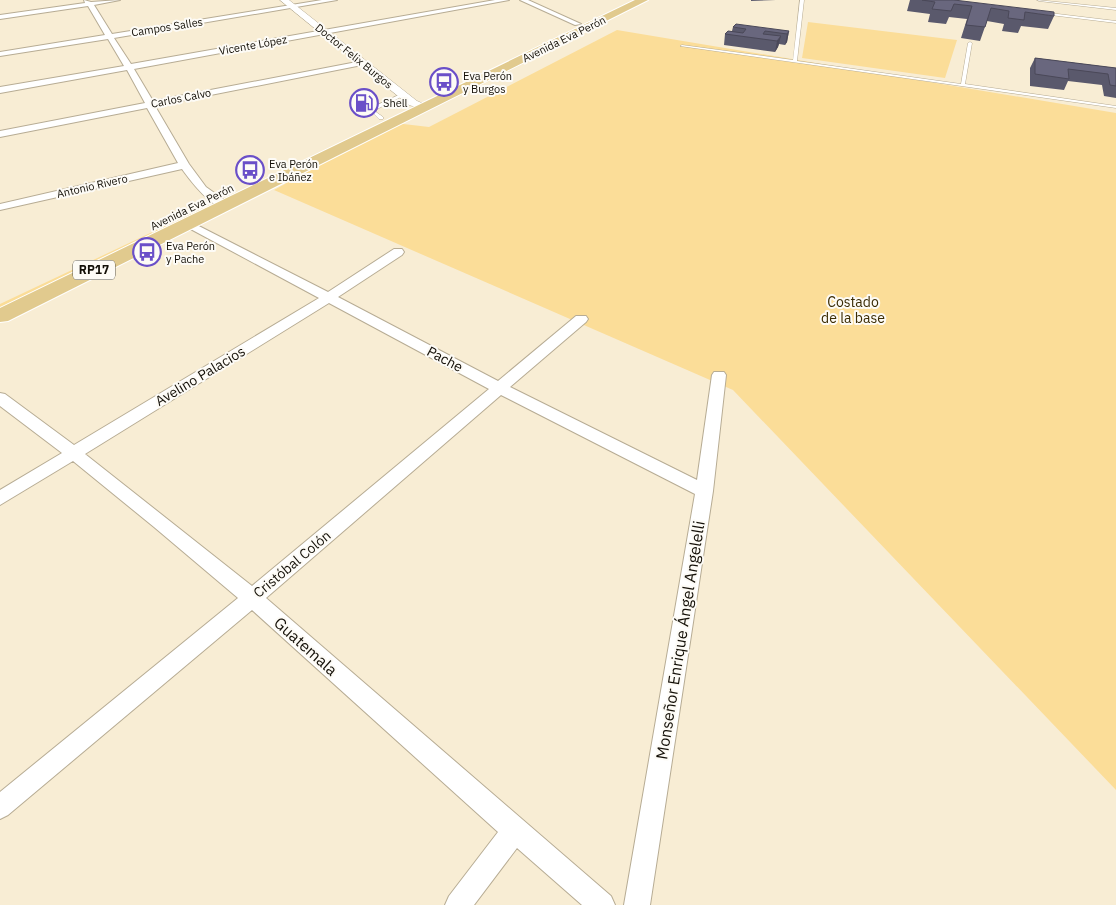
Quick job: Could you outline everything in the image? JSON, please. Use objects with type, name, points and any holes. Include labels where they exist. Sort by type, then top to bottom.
[{"type":"main road","name":"Avenida Eva Perón","points":[[0,316],[189,224],[219,201],[380,118],[627,0]]},
{"type":"main road","name":"Avenida Eva Perón","points":[[70,264],[219,201],[414,102],[643,0]]},
{"type":"street","points":[[0,17],[88,2],[117,0]]},
{"type":"street","name":"Doctor Felix Burgos","points":[[284,0],[414,102]]},
{"type":"street","name":"Campos Salles","points":[[0,54],[334,0]]},
{"type":"street","name":"Vicente López","points":[[0,90],[506,0]]},
{"type":"street","points":[[523,0],[577,24]]},
{"type":"street","points":[[88,2],[129,67],[184,165],[202,189],[219,201]]},
{"type":"street","name":"Carlos Calvo","points":[[0,134],[362,62]]},
{"type":"street","name":"Antonio Rivero","points":[[0,207],[184,165]]},
{"type":"street","name":"Pache","points":[[189,224],[500,388],[704,491]]},
{"type":"street","name":"Avelino Palacios","points":[[0,498],[328,298],[398,252]]},
{"type":"street","name":"Cristóbal Colón","points":[[0,806],[252,598],[581,319]]},
{"type":"street","name":"Monseñor Enrique Ángel Angelelli","points":[[637,905],[704,491],[719,375]]},
{"type":"street","name":"Guatemala","points":[[0,398],[74,452],[252,598],[514,831],[602,905]]},
{"type":"street","points":[[458,905],[514,831]]},
{"type":"lane","points":[[795,60],[802,0]]},
{"type":"lane","points":[[1039,0],[1116,9]]},
{"type":"lane","points":[[1060,2],[1060,15]]},
{"type":"lane","points":[[1041,13],[1116,22]]},
{"type":"lane","points":[[1045,18],[1060,15]]},
{"type":"lane","points":[[963,84],[970,43]]},
{"type":"lane","points":[[682,46],[795,60],[1116,107]]},
{"type":"green space","points":[[808,22],[957,40],[945,78],[802,58]]},
{"type":"green space","name":"Costado de la base","points":[[617,30],[1116,113],[1116,790],[733,390],[274,190],[395,123],[429,127]]},
{"type":"green space","points":[[199,210],[202,212],[0,308],[0,304]]},
{"type":"building","points":[[922,0],[954,0],[1054,12],[1054,16],[1025,12],[1024,20],[1008,18],[1009,11],[991,8],[985,27],[966,25],[972,6],[954,4],[951,11],[932,9],[935,2]]},
{"type":"building","points":[[736,24],[789,31],[787,34],[765,31],[763,34],[781,36],[777,41],[725,34],[728,31],[743,33],[746,29],[733,27]]},
{"type":"building","points":[[1035,58],[1116,68],[1116,86],[1110,85],[1108,74],[1068,69],[1069,79],[1035,74]]},
{"type":"place","name":"Eva Perón y Burgos","points":[[444,82]]},
{"type":"place","name":"Shell","points":[[364,103]]},
{"type":"place","name":"Eva Perón e Ibáñez","points":[[250,170]]},
{"type":"place","name":"Eva Perón y Pache","points":[[147,252]]}]
